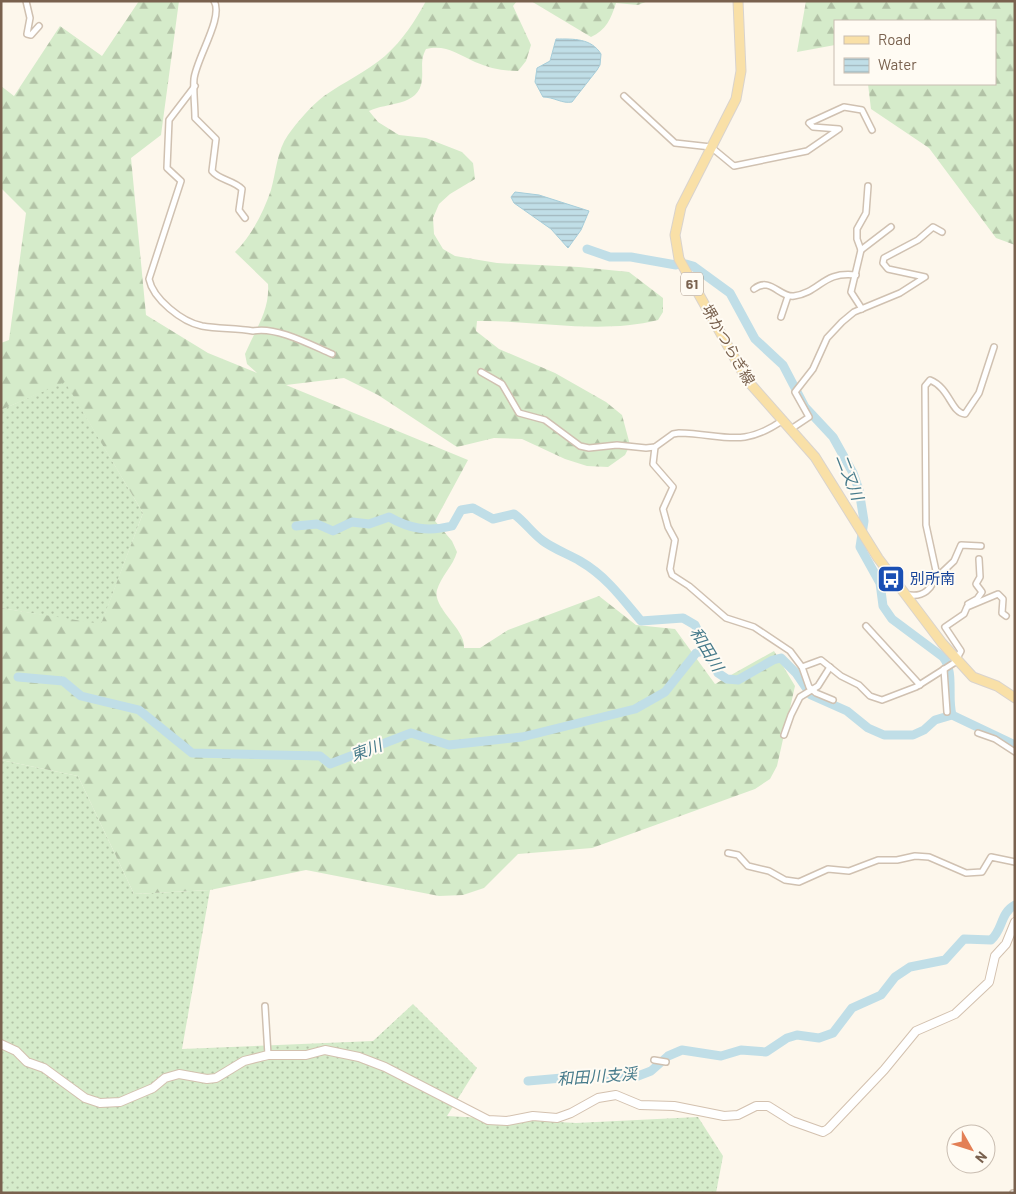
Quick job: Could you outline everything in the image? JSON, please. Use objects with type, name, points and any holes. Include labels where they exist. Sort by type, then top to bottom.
[{"type":"main road","name":"堺かつらぎ線","points":[[738,1],[741,71],[736,99],[680,207],[675,235],[679,258],[747,380],[815,457],[867,540],[905,594],[957,661],[973,677],[997,686],[1015,698]]},
{"type":"street","points":[[26,1],[30,18],[27,34],[31,35],[39,26]]},
{"type":"street","points":[[214,1],[217,8],[212,28],[197,67],[195,118],[216,139],[212,171],[215,175],[235,182],[242,189],[239,210],[245,218]]},
{"type":"street","points":[[195,86],[170,120],[167,168],[181,181],[149,279],[154,294],[174,311],[201,326],[253,331],[260,329],[292,337],[332,354]]},
{"type":"street","points":[[624,96],[674,143],[711,147],[734,166],[807,151],[839,129],[813,128],[809,123],[844,107],[862,110],[872,130]]},
{"type":"street","points":[[862,309],[850,292],[861,250],[857,239],[857,230],[866,213],[868,186]]},
{"type":"street","points":[[861,250],[891,227]]},
{"type":"street","points":[[791,429],[809,417],[795,392],[813,369],[827,338],[842,322],[862,309],[900,293],[925,277],[920,274],[908,274],[888,269],[883,263],[884,258],[918,240],[933,227],[942,232]]},
{"type":"street","points":[[754,289],[763,285],[770,285],[788,296],[796,296],[816,288],[821,282],[833,275],[856,275]]},
{"type":"street","points":[[781,317],[788,296]]},
{"type":"street","points":[[936,578],[934,558],[926,525],[925,386],[930,380],[940,384],[957,411],[965,414],[979,393],[994,347]]},
{"type":"street","points":[[481,372],[502,384],[519,413],[545,420],[580,446],[590,448],[617,445],[655,447],[673,434],[679,433],[737,439],[753,437],[767,431],[783,420]]},
{"type":"street","points":[[655,447],[652,464],[673,487],[663,509],[668,527],[675,540],[670,569],[672,576],[689,586],[726,618],[754,627],[790,651],[802,667],[812,690],[833,700]]},
{"type":"street","points":[[905,594],[920,596],[926,593],[936,578],[954,561],[961,545],[981,546]]},
{"type":"street","points":[[802,667],[821,660],[860,685],[870,696],[876,699],[889,698],[920,685],[957,661],[961,651],[945,628],[964,614],[967,607],[982,592],[976,584],[980,577],[978,559]]},
{"type":"street","points":[[967,607],[998,594],[1003,599],[1002,613],[1006,616]]},
{"type":"street","points":[[866,626],[920,685]]},
{"type":"street","points":[[784,735],[790,715],[800,697],[820,683],[830,667]]},
{"type":"street","points":[[944,669],[947,712]]},
{"type":"street","points":[[978,733],[995,739],[1015,752]]},
{"type":"street","points":[[728,853],[738,855],[748,866],[766,870],[786,880],[799,882],[828,869],[849,871],[878,860],[897,860],[915,856],[929,857],[966,873],[982,872],[991,856],[1015,862]]},
{"type":"street","points":[[1,1044],[16,1051],[27,1062],[44,1068],[85,1098],[110,1104],[135,1097],[153,1088],[165,1078],[179,1074],[207,1079],[216,1078],[244,1062],[268,1055],[306,1055],[325,1050],[359,1057],[385,1066],[488,1120],[508,1121],[533,1116],[557,1118],[571,1113],[598,1098],[616,1094],[640,1105],[674,1106],[724,1116],[738,1115],[756,1106],[768,1106],[792,1122],[823,1132],[884,1070],[916,1031],[955,1014],[989,982],[995,956],[1006,944],[1015,922]]},
{"type":"street","points":[[265,1006],[268,1055]]},
{"type":"street","points":[[654,1060],[666,1062]]},
{"type":"green space","points":[[139,1],[179,1],[161,135],[131,158],[146,315],[208,353],[257,373],[247,364],[245,354],[267,303],[268,284],[235,252],[252,231],[264,207],[271,190],[279,155],[288,135],[304,114],[324,96],[385,56],[408,30],[426,1],[517,1],[513,6],[531,45],[526,61],[518,71],[501,70],[485,66],[445,49],[426,49],[422,60],[420,89],[415,95],[401,102],[369,111],[378,122],[399,135],[426,138],[462,152],[473,163],[475,179],[450,194],[439,204],[433,218],[434,234],[443,249],[455,256],[497,263],[579,267],[629,272],[663,298],[663,312],[658,320],[636,324],[590,327],[477,321],[476,331],[499,349],[555,373],[606,402],[622,415],[630,445],[625,455],[608,467],[587,466],[565,459],[522,439],[494,438],[457,447],[378,395],[344,378],[286,385],[468,460],[435,521],[452,541],[457,552],[441,580],[437,590],[437,597],[439,604],[460,633],[464,648],[480,648],[508,630],[599,596],[636,625],[675,629],[715,684],[774,651],[795,686],[777,766],[770,779],[755,789],[592,848],[518,854],[484,888],[463,895],[439,896],[306,870],[210,890],[134,894],[78,776],[1,760],[1,608],[101,624],[143,513],[65,382],[1,410],[1,343],[9,340],[26,213],[1,188],[1,86],[14,96],[60,26],[102,56]]},
{"type":"green space","points":[[531,1],[648,1],[638,5],[616,3],[607,23],[601,31],[591,37]]},
{"type":"green space","points":[[806,1],[1015,1],[1015,245],[996,238],[929,148],[871,109],[868,85],[996,85],[996,20],[834,20],[834,45],[797,52]]},
{"type":"green space","points":[[65,381],[143,513],[101,625],[1,608],[1,410]]},
{"type":"green space","points":[[1,760],[78,776],[134,894],[210,890],[182,1049],[373,1041],[413,1004],[477,1068],[447,1116],[576,1123],[698,1117],[723,1156],[716,1193],[1,1193]]},
{"type":"water","points":[[556,39],[582,40],[592,45],[601,54],[600,65],[597,70],[572,102],[543,97],[535,82],[537,68],[550,61]]},
{"type":"water","points":[[515,192],[539,195],[589,211],[581,230],[568,248],[551,229],[514,203],[511,197]]},
{"type":"waterway","name":"二又川","points":[[587,249],[610,257],[631,257],[676,265]]},
{"type":"waterway","name":"二又川","points":[[686,264],[693,266],[730,293],[755,339],[783,365],[805,407],[833,437],[853,473],[859,490],[864,521],[860,547],[880,583],[883,606],[892,619],[943,657],[947,663],[950,677],[952,715]]},
{"type":"waterway","name":"和田川","points":[[296,526],[317,524],[333,531],[352,522],[369,524],[389,517],[412,527],[435,529],[452,526],[461,510],[473,508],[493,519],[514,514],[543,541],[598,573],[641,621],[683,618],[695,625],[718,673],[727,679],[738,680],[773,660],[781,658],[796,673],[811,695],[847,711],[868,728],[884,735],[913,735],[924,730],[935,720],[952,715],[1015,745]]},
{"type":"waterway","name":"東川","points":[[18,677],[63,681],[81,696],[139,710],[192,753],[320,756],[330,764],[411,733],[449,745],[522,737],[635,709],[665,692],[696,653],[708,650]]},
{"type":"waterway","name":"和田川支渓","points":[[528,1081],[596,1075],[638,1076],[651,1071],[668,1056],[682,1050],[721,1056],[741,1050],[766,1052],[787,1038],[797,1035],[819,1038],[833,1033],[852,1008],[881,995],[895,977],[910,967],[945,960],[964,939],[991,940],[998,931],[1007,912],[1015,905]]},
{"type":"place","name":"別所南","points":[[891,579]]}]
